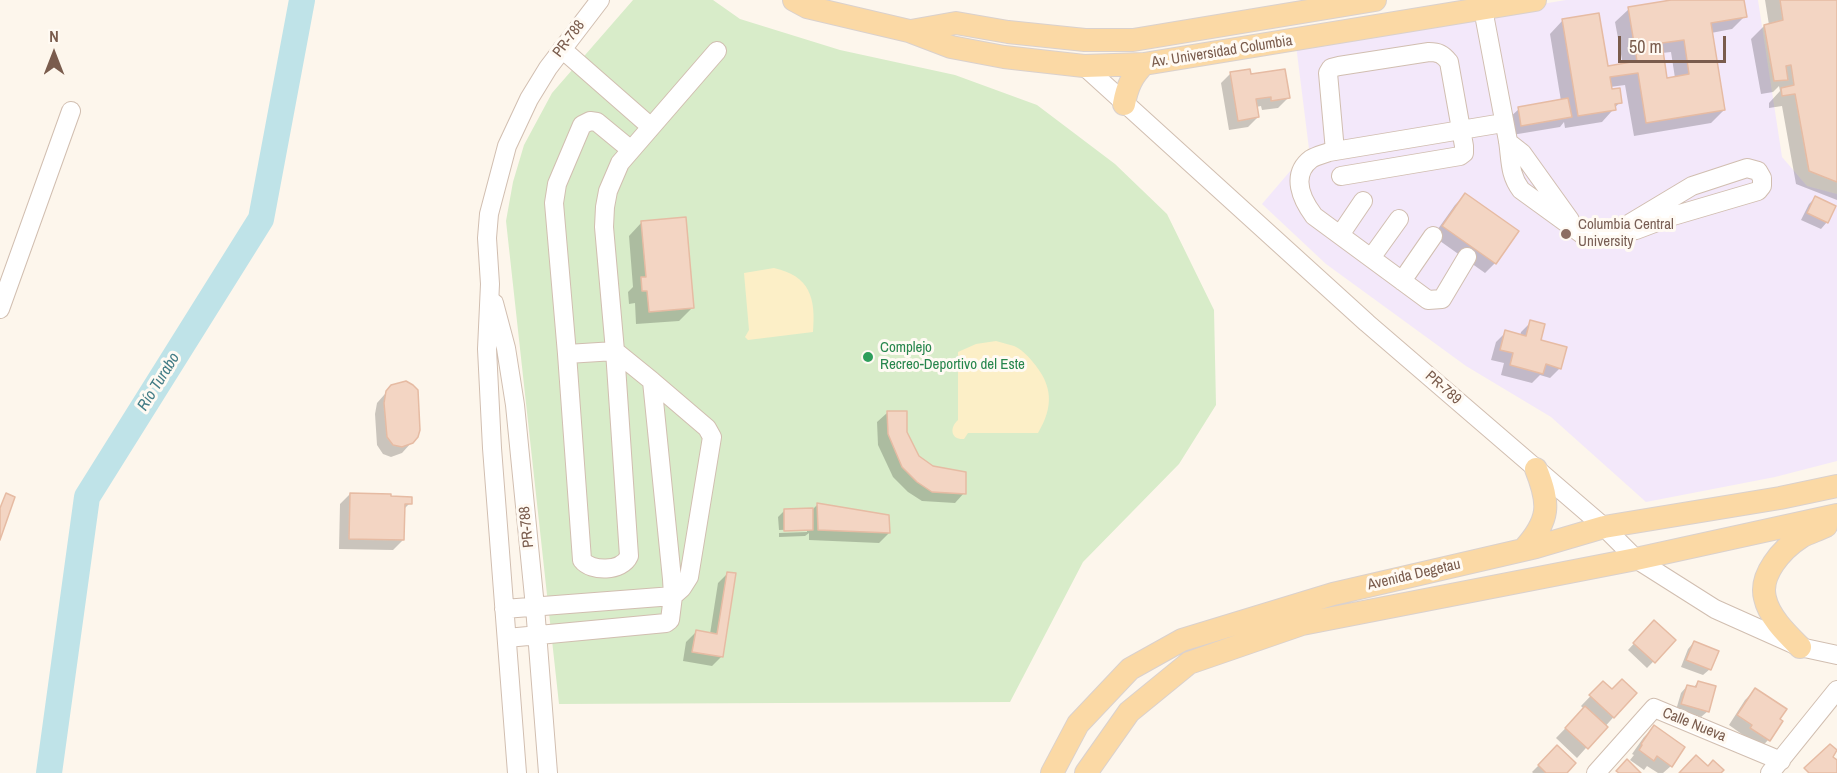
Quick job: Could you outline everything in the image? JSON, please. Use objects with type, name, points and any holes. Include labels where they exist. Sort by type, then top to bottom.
[{"type":"main road","name":"Av. Universidad Columbia","points":[[794,0],[807,7],[909,31],[951,47],[1004,57],[1084,66],[1144,64],[1483,3],[1535,0]]},
{"type":"main road","name":"Av. Universidad Columbia","points":[[909,31],[956,23],[1008,32],[1085,40],[1132,40],[1375,0]]},
{"type":"main road","points":[[987,28],[1013,40],[1061,50],[1073,56],[1084,66],[1097,56],[1236,32],[1270,21],[1276,16]]},
{"type":"main road","points":[[1124,104],[1127,88],[1144,64]]},
{"type":"main road","points":[[1524,549],[1539,531],[1546,511],[1544,494],[1536,469]]},
{"type":"main road","name":"Avenida Degetau","points":[[1052,773],[1078,724],[1130,669],[1182,640],[1333,594],[1524,549],[1604,527],[1780,498],[1837,486]]},
{"type":"main road","name":"Avenida Degetau","points":[[1086,773],[1129,712],[1189,663],[1302,624],[1636,559],[1837,515]]},
{"type":"main road","points":[[1800,647],[1779,625],[1765,599],[1764,583],[1773,564],[1800,538],[1837,521]]},
{"type":"street","name":"PR-788","points":[[517,773],[492,448],[488,360],[490,284],[487,238],[489,214],[507,146],[529,99],[548,68],[600,0]]},
{"type":"street","points":[[1483,3],[1508,142],[1522,153],[1569,218],[1571,225],[1583,235],[1609,237],[1621,232],[1636,230],[1673,216],[1758,191],[1762,186],[1762,178],[1758,171],[1747,168],[1692,186],[1627,225],[1621,232]]},
{"type":"street","points":[[562,49],[651,127]]},
{"type":"street","points":[[631,150],[597,122],[590,121],[582,125],[558,184],[554,203],[582,560],[586,566],[595,568],[618,567],[627,561],[629,556],[604,227],[608,191],[620,163],[717,51]]},
{"type":"street","points":[[1335,151],[1328,73],[1331,68],[1429,52],[1437,52],[1449,62],[1464,153],[1460,156],[1341,176]]},
{"type":"street","name":"PR-789","points":[[1084,66],[1367,323],[1604,527],[1636,559],[1715,609],[1800,647],[1837,655]]},
{"type":"street","points":[[0,309],[71,111]]},
{"type":"street","points":[[1467,257],[1442,299],[1428,300],[1314,216],[1304,202],[1299,186],[1305,165],[1313,158],[1335,151],[1503,123]]},
{"type":"street","points":[[1340,235],[1363,201]]},
{"type":"street","points":[[1371,258],[1399,219]]},
{"type":"street","points":[[1402,281],[1433,236]]},
{"type":"street","name":"PR-788","points":[[490,284],[506,348],[515,405],[549,773]]},
{"type":"street","points":[[504,609],[673,596],[689,577],[712,437],[707,428],[615,351],[567,354]]},
{"type":"street","points":[[507,638],[666,623],[670,620],[673,596],[652,381]]},
{"type":"street","points":[[1775,767],[1837,690]]},
{"type":"street","name":"Calle Nueva","points":[[1596,773],[1654,708],[1775,767]]},
{"type":"shaded area","name":"Columbia Central University","points":[[1566,0],[1758,0],[1782,157],[1807,186],[1837,194],[1837,461],[1775,477],[1646,502],[1551,417],[1466,366],[1326,264],[1262,204],[1309,149],[1296,45]]},
{"type":"green space","name":"Complejo Recreo-Deportivo del Este","points":[[633,0],[713,0],[740,19],[840,50],[955,75],[1037,105],[1115,164],[1167,214],[1214,310],[1216,405],[1179,464],[1083,562],[1010,702],[559,704],[506,221],[513,182],[524,145],[552,93]]},
{"type":"sand","points":[[774,268],[796,277],[808,290],[813,309],[813,332],[748,340],[745,337],[749,330],[744,273]]},
{"type":"sand","points":[[996,341],[1021,350],[1039,370],[1049,396],[1047,414],[1038,433],[968,433],[964,439],[956,438],[953,426],[958,420],[958,352],[976,344]]},
{"type":"building","points":[[1671,0],[1744,0],[1747,17],[1711,23],[1725,110],[1646,123],[1638,73],[1610,77],[1612,89],[1620,88],[1622,103],[1615,104],[1616,110],[1578,116],[1562,19],[1599,13],[1608,66],[1637,61],[1628,7]],"holes":[[[1684,40],[1689,74],[1667,78],[1662,43]]]},
{"type":"building","points":[[1780,0],[1837,0],[1837,182],[1809,171],[1795,94],[1782,96],[1781,88],[1794,85],[1791,65],[1786,66],[1788,80],[1774,81],[1764,25],[1783,20]]},
{"type":"building","points":[[1250,69],[1251,74],[1285,69],[1290,98],[1271,101],[1271,97],[1256,99],[1259,117],[1238,121],[1230,72]]},
{"type":"building","points":[[1568,98],[1572,117],[1521,126],[1518,107]]},
{"type":"building","points":[[1465,193],[1519,231],[1496,264],[1442,226]]},
{"type":"building","points":[[1815,196],[1836,206],[1828,223],[1807,213]]},
{"type":"building","points":[[686,217],[694,308],[649,312],[647,291],[642,291],[641,277],[646,277],[641,221]]},
{"type":"building","points":[[1530,320],[1545,324],[1541,340],[1567,347],[1561,369],[1546,364],[1543,374],[1510,365],[1513,353],[1500,350],[1505,330],[1526,336]]},
{"type":"building","points":[[406,381],[418,390],[420,430],[413,443],[402,447],[393,445],[387,437],[384,403],[386,391],[391,385]]},
{"type":"building","points":[[887,411],[907,411],[907,432],[919,456],[933,466],[966,472],[966,494],[932,492],[917,482],[902,467],[888,434]]},
{"type":"building","points":[[6,493],[15,497],[0,540],[0,508]]},
{"type":"building","points":[[350,493],[412,497],[412,504],[405,504],[404,540],[349,539]]},
{"type":"building","points":[[817,503],[889,515],[890,533],[818,530]]},
{"type":"building","points":[[813,508],[813,530],[784,531],[784,509]]},
{"type":"building","points":[[727,572],[736,573],[723,657],[692,652],[696,630],[717,634]]},
{"type":"building","points":[[1654,620],[1676,640],[1655,663],[1633,643]]},
{"type":"building","points":[[1694,641],[1719,651],[1711,670],[1686,660]]},
{"type":"building","points":[[1622,679],[1637,693],[1614,718],[1589,695],[1603,681],[1612,689]]},
{"type":"building","points":[[1698,681],[1716,686],[1709,712],[1681,704],[1687,685],[1696,687]]},
{"type":"building","points":[[1755,688],[1787,709],[1780,719],[1783,721],[1770,741],[1750,728],[1752,725],[1737,715]]},
{"type":"building","points":[[1585,706],[1608,727],[1588,749],[1565,728]]},
{"type":"building","points":[[1654,725],[1685,747],[1672,767],[1657,756],[1654,761],[1639,750]]},
{"type":"building","points":[[1830,744],[1837,750],[1833,757],[1837,760],[1837,773],[1809,773],[1804,768]]},
{"type":"building","points":[[1557,745],[1576,763],[1567,773],[1546,773],[1538,765]]},
{"type":"building","points":[[1696,755],[1708,766],[1713,760],[1724,770],[1721,773],[1679,773]]},
{"type":"building","points":[[1627,759],[1641,773],[1616,771]]},
{"type":"waterway","name":"Río Turabo","points":[[49,773],[87,497],[261,219],[302,0]]},
{"type":"place","name":"Columbia Central University","points":[[1566,234]]},
{"type":"place","name":"Complejo Recreo-Deportivo del Este","points":[[868,357]]}]
